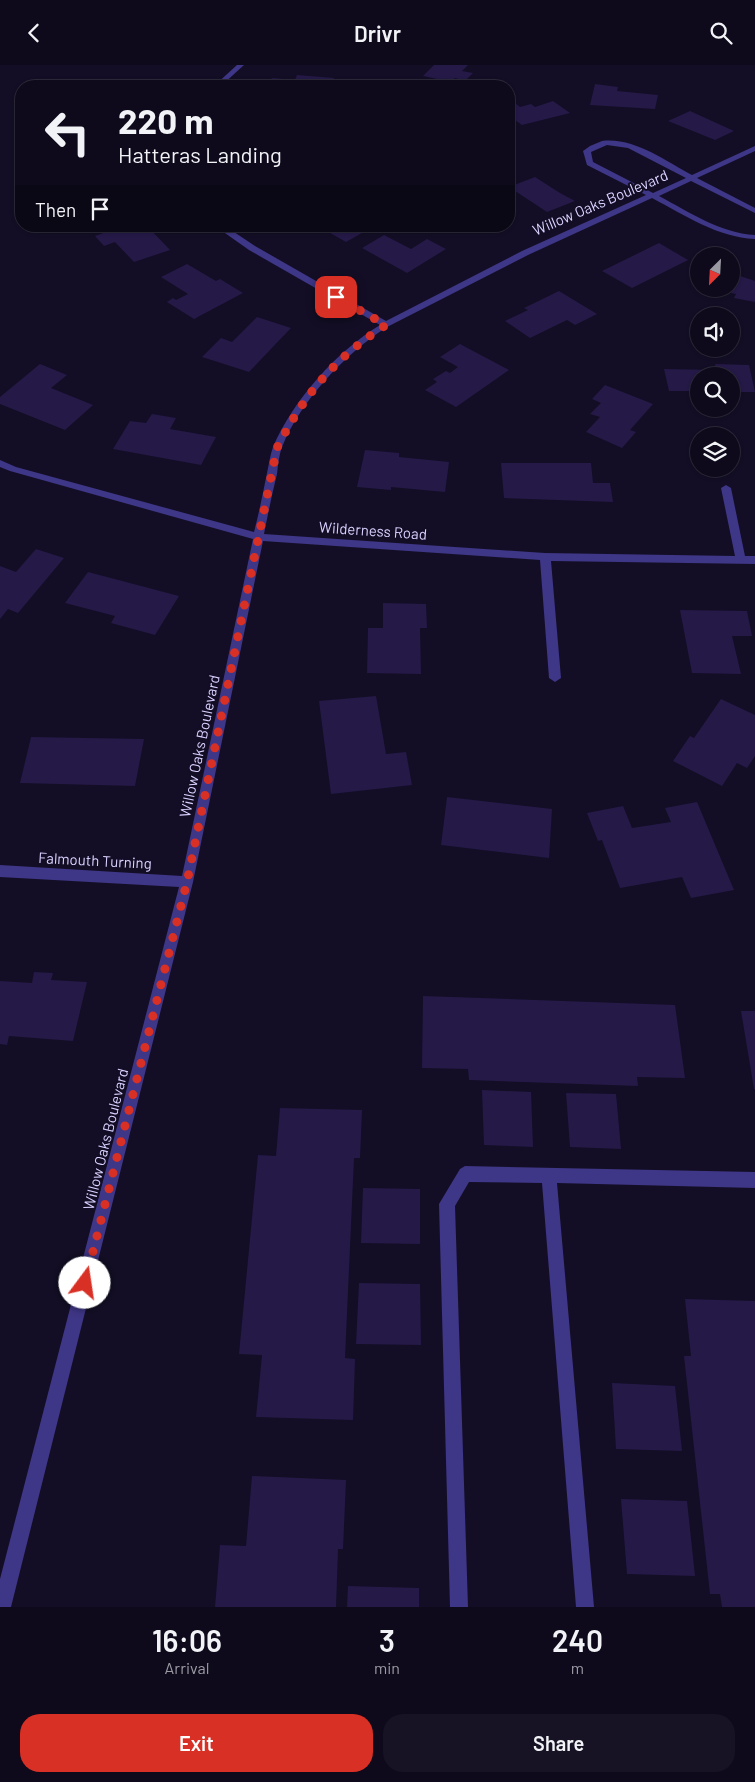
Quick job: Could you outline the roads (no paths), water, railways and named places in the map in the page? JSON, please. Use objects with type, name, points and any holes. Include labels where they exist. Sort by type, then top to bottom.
[{"type":"street","points":[[224,80],[241,65]]},
{"type":"street","points":[[755,211],[630,146],[609,142],[594,145],[587,151],[590,163],[715,228],[736,236],[755,237]]},
{"type":"street","name":"Willow Oaks Boulevard","points":[[2,1607],[187,882],[277,448],[295,412],[338,362],[364,339],[386,325],[509,259],[693,179],[755,148]]},
{"type":"street","points":[[228,232],[252,248],[386,325]]},
{"type":"street","name":"Wilderness Road","points":[[0,463],[13,469],[258,537],[545,557],[755,560]]},
{"type":"street","points":[[726,488],[742,560]]},
{"type":"street","points":[[545,557],[555,678]]},
{"type":"street","name":"Falmouth Turning","points":[[0,871],[187,882]]},
{"type":"street","points":[[459,1607],[447,1204],[465,1174],[755,1180]]},
{"type":"street","points":[[549,1175],[585,1607]]}]
